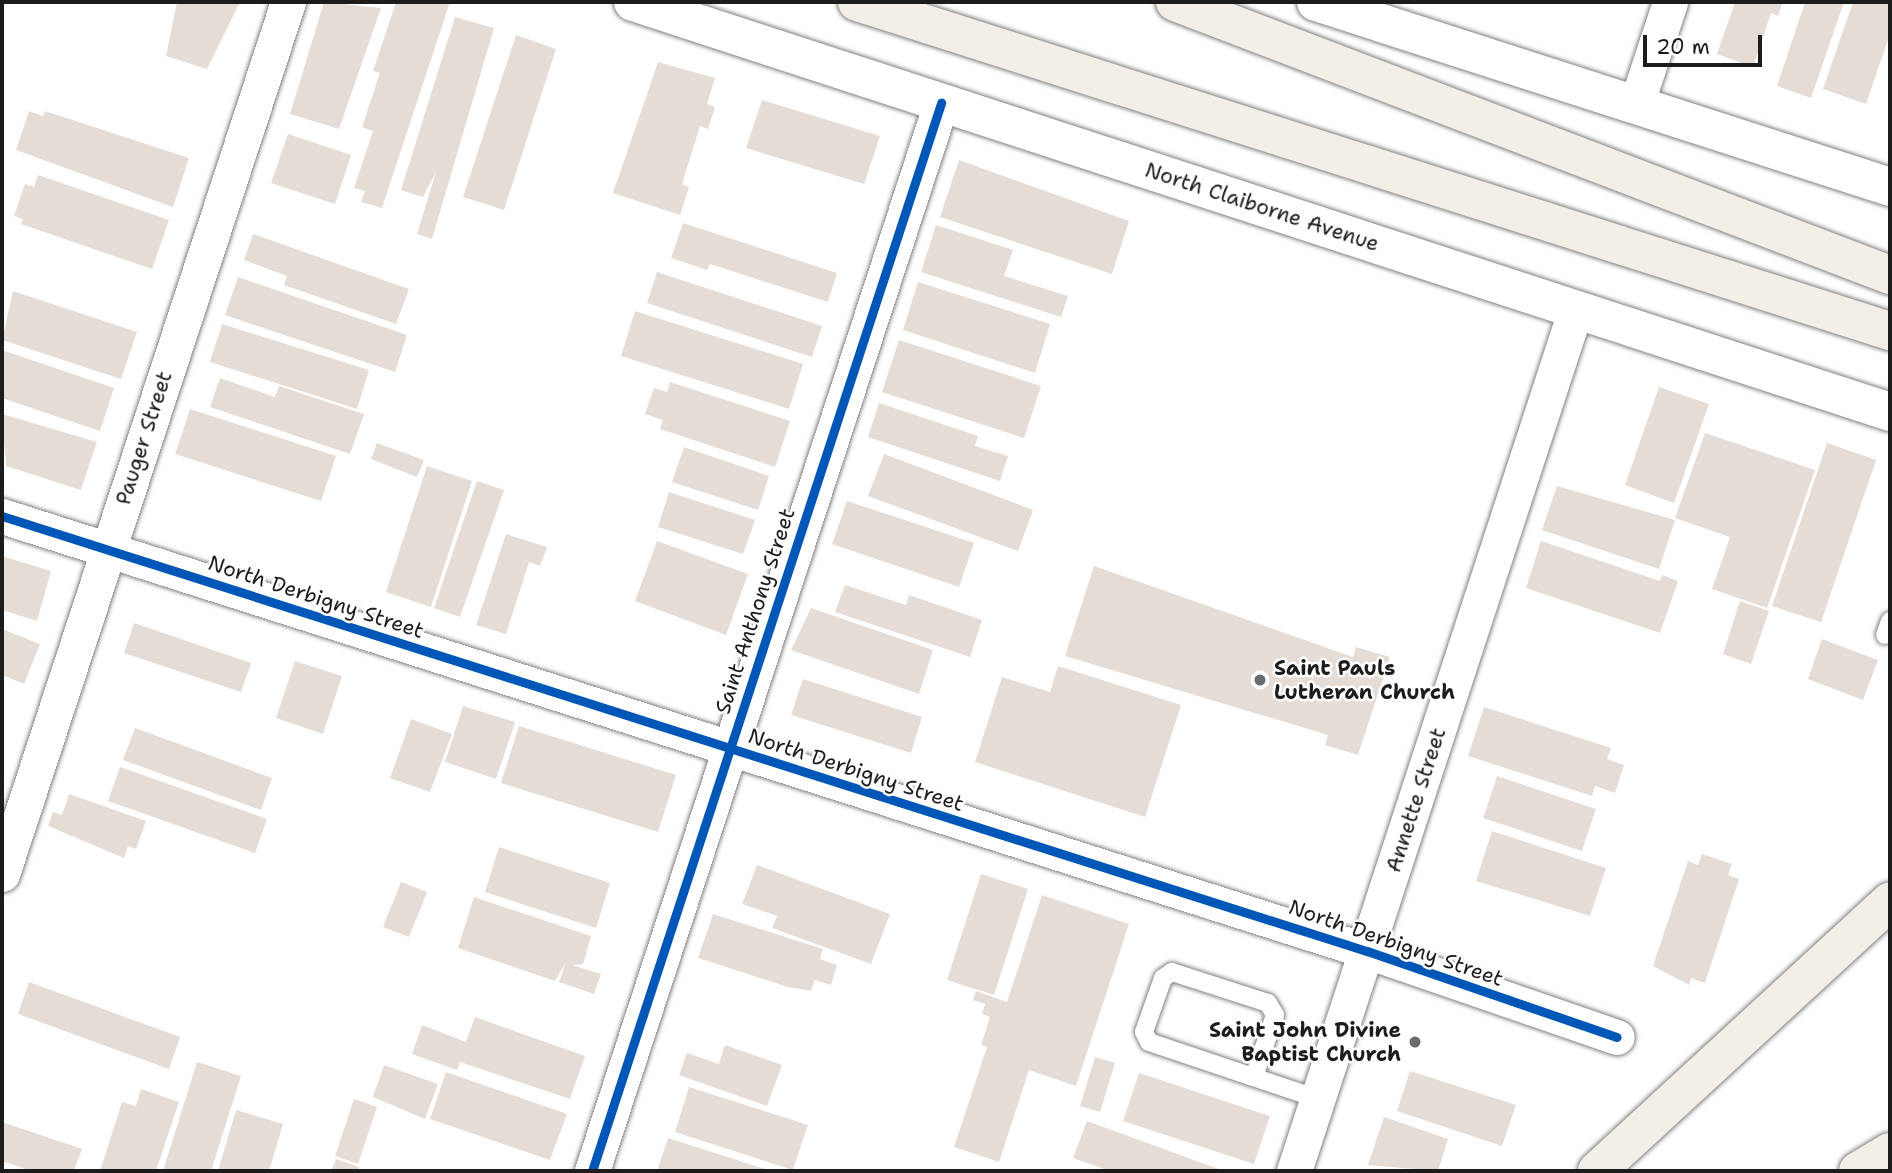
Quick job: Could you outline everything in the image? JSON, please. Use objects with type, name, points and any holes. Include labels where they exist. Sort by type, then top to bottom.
[{"type":"highway","points":[[856,2],[1890,331]]},
{"type":"highway","points":[[1175,2],[1890,275]]},
{"type":"highway","points":[[1598,1171],[1830,961],[1890,902]]},
{"type":"highway","points":[[1858,1171],[1890,1152]]},
{"type":"main road","name":"North Claiborne Avenue","points":[[633,2],[1890,412]]},
{"type":"main road","points":[[1316,2],[1637,102],[1890,187]]},
{"type":"street","name":"Pauger Street","points":[[2,874],[288,2]]},
{"type":"street","points":[[1637,102],[1670,2]]},
{"type":"street","name":"Saint Anthony Street","points":[[592,1171],[728,748],[942,103]]},
{"type":"street","name":"Annette Street","points":[[1294,1171],[1576,308]]},
{"type":"street","name":"North Derbigny Street","points":[[2,516],[1367,951],[1617,1037]]},
{"type":"lane","points":[[1254,1077],[1275,1015],[1268,1003],[1172,972],[1163,978],[1144,1032],[1149,1042],[1318,1099]]},
{"type":"building","points":[[177,2],[240,2],[207,69],[166,56]]},
{"type":"building","points":[[324,2],[381,8],[339,129],[290,114]]},
{"type":"building","points":[[396,2],[450,2],[382,208],[361,202],[365,191],[354,188],[373,131],[362,127],[380,73],[373,71]]},
{"type":"building","points":[[1735,2],[1783,2],[1778,16],[1771,13],[1753,67],[1717,54]]},
{"type":"building","points":[[1805,2],[1844,2],[1811,98],[1777,86]]},
{"type":"building","points":[[1853,2],[1890,2],[1890,34],[1866,104],[1823,89]]},
{"type":"building","points":[[455,17],[494,28],[432,239],[417,234],[436,172],[423,197],[401,190]]},
{"type":"building","points":[[516,35],[556,49],[504,210],[463,197]]},
{"type":"building","points":[[658,62],[715,78],[707,104],[715,107],[708,129],[700,126],[682,184],[689,187],[680,215],[613,193]]},
{"type":"building","points":[[762,100],[880,136],[864,184],[746,148]]},
{"type":"building","points":[[29,111],[43,116],[45,111],[189,158],[173,207],[16,150]]},
{"type":"building","points":[[288,134],[351,155],[335,204],[271,183]]},
{"type":"building","points":[[959,160],[1129,221],[1112,274],[940,217]]},
{"type":"building","points":[[38,175],[169,220],[152,269],[21,224],[23,219],[14,216],[25,184],[34,187]]},
{"type":"building","points":[[683,223],[837,273],[828,302],[710,264],[707,270],[671,258]]},
{"type":"building","points":[[936,225],[1013,250],[1004,276],[1068,296],[1061,317],[921,272]]},
{"type":"building","points":[[253,234],[409,289],[396,324],[284,285],[287,276],[244,260]]},
{"type":"building","points":[[657,272],[822,326],[812,357],[647,303]]},
{"type":"building","points":[[238,277],[407,335],[395,372],[225,315]]},
{"type":"building","points":[[918,282],[1050,324],[1035,373],[903,330]]},
{"type":"building","points":[[13,291],[137,332],[121,379],[2,340]]},
{"type":"building","points":[[635,311],[803,364],[789,409],[621,356]]},
{"type":"building","points":[[222,324],[369,370],[357,409],[210,362]]},
{"type":"building","points":[[899,340],[1041,386],[1024,438],[882,392]]},
{"type":"building","points":[[2,350],[114,388],[100,431],[2,398]]},
{"type":"building","points":[[220,378],[275,397],[279,386],[364,414],[350,454],[210,407]]},
{"type":"building","points":[[670,382],[790,421],[775,467],[660,429],[663,420],[645,414],[654,388],[667,392]]},
{"type":"building","points":[[1659,387],[1709,404],[1674,503],[1625,485]]},
{"type":"building","points":[[879,403],[978,436],[975,446],[1008,456],[1000,481],[868,437]]},
{"type":"building","points":[[190,409],[336,456],[321,501],[175,454]]},
{"type":"building","points":[[2,414],[97,442],[81,490],[6,466]]},
{"type":"building","points":[[1705,433],[1815,470],[1767,608],[1712,589],[1730,537],[1675,518]]},
{"type":"building","points":[[377,443],[424,460],[417,477],[371,459]]},
{"type":"building","points":[[1827,443],[1876,460],[1821,622],[1772,606]]},
{"type":"building","points":[[684,447],[769,476],[758,510],[672,482]]},
{"type":"building","points":[[884,454],[1033,510],[1018,551],[868,496]]},
{"type":"building","points":[[427,466],[472,481],[431,607],[386,592]]},
{"type":"building","points":[[477,481],[504,490],[460,617],[434,608]]},
{"type":"building","points":[[1557,486],[1675,520],[1659,569],[1542,530]]},
{"type":"building","points":[[669,492],[755,520],[743,554],[658,527]]},
{"type":"building","points":[[847,501],[974,543],[959,587],[832,544]]},
{"type":"building","points":[[506,534],[547,547],[540,566],[529,562],[506,634],[476,625]]},
{"type":"building","points":[[657,541],[748,574],[726,635],[635,601]]},
{"type":"building","points":[[1541,541],[1660,581],[1662,575],[1678,581],[1660,633],[1526,588]]},
{"type":"building","points":[[2,556],[51,571],[37,621],[2,610]]},
{"type":"building","name":"Saint Pauls Lutheran Church","points":[[1094,566],[1353,657],[1356,647],[1390,657],[1358,755],[1325,745],[1328,735],[1065,656]]},
{"type":"building","points":[[845,585],[906,605],[909,595],[982,620],[970,657],[835,612]]},
{"type":"building","points":[[1740,601],[1769,611],[1751,664],[1723,654]]},
{"type":"building","points":[[811,608],[933,650],[919,694],[791,650]]},
{"type":"building","points":[[134,623],[251,663],[241,692],[124,653]]},
{"type":"building","points":[[2,629],[40,644],[24,684],[2,675]]},
{"type":"building","points":[[1822,639],[1878,660],[1863,700],[1808,679]]},
{"type":"building","points":[[295,661],[342,676],[323,734],[276,718]]},
{"type":"building","points":[[1058,666],[1181,705],[1145,817],[975,762],[1002,677],[1050,692]]},
{"type":"building","points":[[803,679],[922,717],[911,753],[791,715]]},
{"type":"building","points":[[463,706],[515,722],[496,779],[445,762]]},
{"type":"building","points":[[1484,707],[1611,748],[1607,759],[1624,765],[1615,793],[1595,786],[1592,796],[1468,756]]},
{"type":"building","points":[[411,719],[452,734],[430,792],[390,778]]},
{"type":"building","points":[[519,726],[676,775],[658,832],[501,783]]},
{"type":"building","points":[[135,728],[272,778],[261,810],[123,760]]},
{"type":"building","points":[[120,767],[267,819],[255,853],[108,801]]},
{"type":"building","points":[[1497,776],[1596,809],[1582,851],[1483,818]]},
{"type":"building","points":[[69,794],[146,821],[136,849],[128,846],[124,858],[48,826],[53,812],[62,815]]},
{"type":"building","points":[[1492,831],[1606,868],[1590,916],[1476,881]]},
{"type":"building","points":[[499,847],[610,883],[596,928],[485,892]]},
{"type":"building","points":[[1702,854],[1732,864],[1728,875],[1739,879],[1705,983],[1691,978],[1689,985],[1653,966],[1688,861],[1698,865]]},
{"type":"building","points":[[757,865],[890,914],[871,964],[772,928],[777,916],[742,904]]},
{"type":"building","points":[[981,874],[1028,889],[994,995],[947,980]]},
{"type":"building","points":[[401,882],[427,892],[409,937],[383,927]]},
{"type":"building","points":[[1042,895],[1129,924],[1076,1086],[1029,1070],[999,1162],[954,1147],[987,1047],[981,1045],[990,1017],[982,1014],[985,1004],[973,1000],[976,991],[1007,1002]]},
{"type":"building","points":[[474,897],[591,936],[583,964],[572,965],[601,974],[594,994],[559,982],[566,962],[555,981],[458,948]]},
{"type":"building","points":[[713,914],[823,949],[820,959],[837,965],[831,985],[815,980],[811,991],[788,987],[698,958]]},
{"type":"building","points":[[29,982],[180,1037],[169,1069],[18,1014]]},
{"type":"building","points":[[475,1017],[585,1056],[570,1099],[460,1062],[457,1070],[412,1054],[422,1025],[466,1042]]},
{"type":"building","points":[[725,1045],[782,1065],[767,1106],[679,1075],[687,1053],[719,1064]]},
{"type":"building","points":[[1095,1057],[1115,1063],[1100,1112],[1080,1106]]},
{"type":"building","points":[[197,1062],[241,1076],[211,1171],[163,1171]]},
{"type":"building","points":[[384,1065],[438,1084],[425,1119],[373,1097]]},
{"type":"building","points":[[1410,1071],[1516,1105],[1502,1146],[1397,1111]]},
{"type":"building","points":[[446,1072],[567,1114],[550,1160],[430,1119]]},
{"type":"building","points":[[1139,1073],[1270,1116],[1254,1164],[1123,1121]]},
{"type":"building","points":[[689,1087],[808,1125],[793,1170],[675,1132]]},
{"type":"building","points":[[141,1089],[179,1102],[156,1171],[100,1171],[122,1102],[136,1106]]},
{"type":"building","points":[[354,1099],[377,1107],[358,1164],[335,1156]]},
{"type":"building","points":[[236,1110],[283,1124],[269,1171],[218,1171]]},
{"type":"building","points":[[1384,1117],[1448,1139],[1438,1171],[1368,1165]]},
{"type":"building","points":[[1087,1121],[1224,1171],[1110,1171],[1073,1158]]},
{"type":"building","points":[[2,1122],[82,1149],[74,1171],[31,1171],[2,1161]]},
{"type":"building","points":[[668,1138],[771,1171],[657,1171]]},
{"type":"building","points":[[336,1159],[359,1167],[358,1171],[331,1171]]},
{"type":"cycle path","points":[[592,1171],[941,103]]},
{"type":"cycle path","points":[[2,516],[1367,951],[1617,1037]]},
{"type":"place","name":"Saint Pauls Lutheran Church","points":[[1260,680]]},
{"type":"place","name":"Saint John Divine Baptist Church","points":[[1415,1042]]}]
